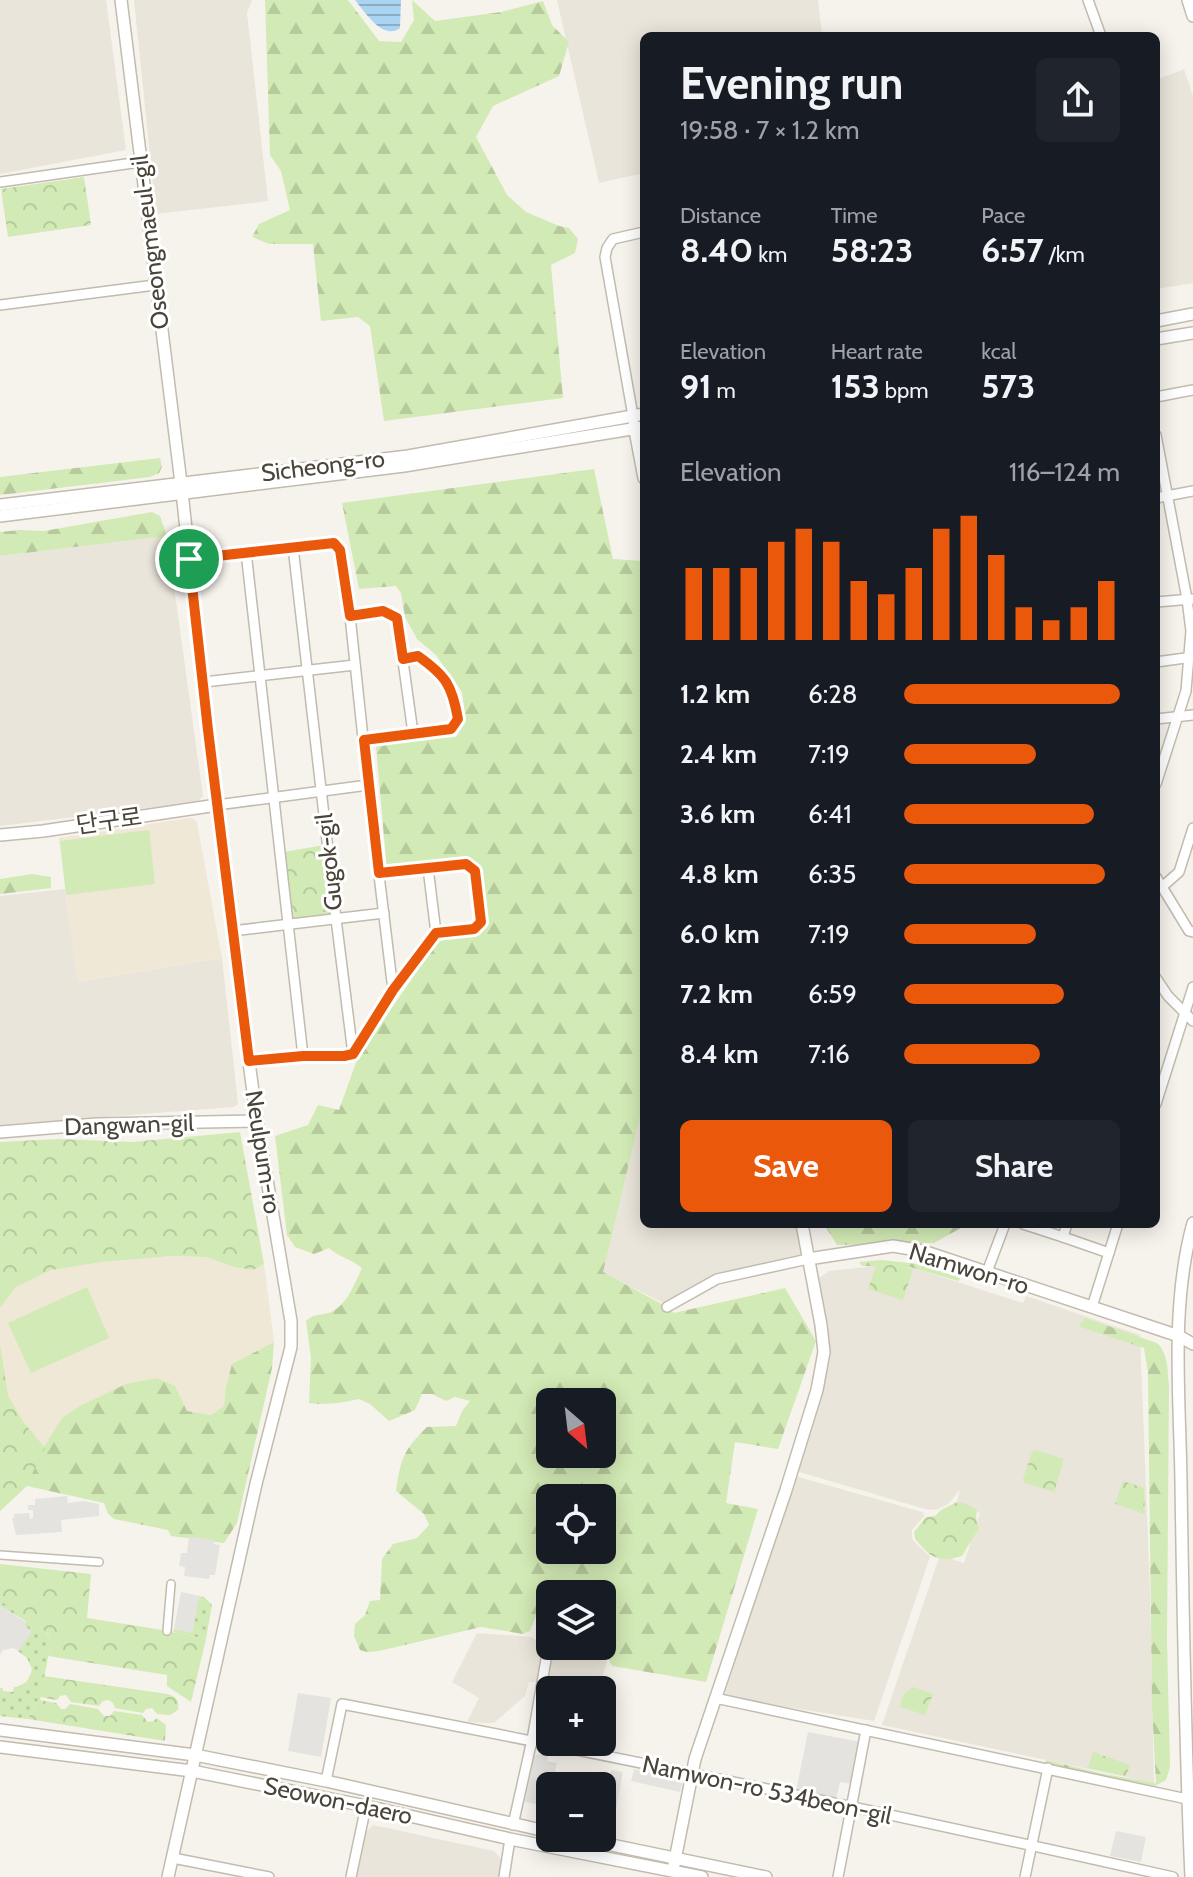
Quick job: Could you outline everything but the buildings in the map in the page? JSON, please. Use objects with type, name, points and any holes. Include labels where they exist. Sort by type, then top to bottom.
[{"type":"street","name":"Oseongmaeul-gil","points":[[121,0],[182,488]]},
{"type":"street","points":[[1088,0],[1100,32]]},
{"type":"street","points":[[1188,0],[1193,16]]},
{"type":"street","points":[[0,182],[140,162]]},
{"type":"street","points":[[639,422],[623,356],[605,254],[613,239],[640,233]]},
{"type":"street","points":[[0,305],[155,285]]},
{"type":"street","points":[[1160,320],[1193,314]]},
{"type":"street","points":[[1160,338],[1193,333]]},
{"type":"street","points":[[1160,396],[1193,390]]},
{"type":"street","name":"Sicheong-ro","points":[[0,516],[639,422]]},
{"type":"street","name":"Sicheong-ro","points":[[0,505],[182,488]]},
{"type":"street","name":"Neulpum-ro","points":[[182,488],[249,1061],[291,1321],[291,1347],[256,1484],[192,1771]]},
{"type":"street","points":[[1160,772],[1186,691],[1192,657],[1190,599],[1161,497],[1193,491]]},
{"type":"street","name":"Gugok-gil","points":[[189,559],[334,543],[340,550],[393,990]]},
{"type":"street","name":"Gugok-gil","points":[[293,547],[353,1054]]},
{"type":"street","name":"Gugok-gil","points":[[246,552],[303,1056]]},
{"type":"street","points":[[1160,602],[1190,599]]},
{"type":"street","points":[[350,616],[383,611],[397,618],[413,733]]},
{"type":"street","points":[[364,740],[451,729],[458,719],[449,683],[418,656],[403,659]]},
{"type":"street","points":[[1160,661],[1192,657]]},
{"type":"street","points":[[204,682],[355,665]]},
{"type":"street","points":[[1160,718],[1193,715]]},
{"type":"street","points":[[217,805],[368,785]]},
{"type":"street","name":"단구로","points":[[0,835],[217,805]]},
{"type":"street","points":[[1160,882],[1179,872],[1193,828]]},
{"type":"street","name":"Gugok-gil","points":[[379,873],[466,864],[475,871],[481,922],[474,929],[436,933]]},
{"type":"street","points":[[249,1061],[353,1054],[393,990],[436,933],[428,868]]},
{"type":"street","points":[[1160,884],[1189,931],[1193,932]]},
{"type":"street","points":[[232,931],[384,913]]},
{"type":"street","points":[[1160,984],[1193,1021]]},
{"type":"street","points":[[1160,1091],[1193,987]]},
{"type":"street","name":"Dangwan-gil","points":[[0,1132],[97,1124],[257,1121]]},
{"type":"street","points":[[1191,1877],[1179,1336],[1185,1254],[1193,1223]]},
{"type":"street","points":[[673,1868],[692,1775],[715,1698],[817,1390],[824,1352],[803,1228]]},
{"type":"street","points":[[987,1272],[1004,1228]]},
{"type":"street","points":[[1035,1228],[1109,1253]]},
{"type":"street","points":[[1063,1237],[1066,1228]]},
{"type":"street","points":[[1092,1307],[1117,1228]]},
{"type":"street","name":"Namwon-ro","points":[[667,1307],[717,1279],[808,1259],[893,1246],[923,1251],[1179,1336],[1193,1344]]},
{"type":"street","points":[[0,1555],[99,1562]]},
{"type":"street","points":[[167,1631],[171,1584]]},
{"type":"street","points":[[504,1877],[546,1660]]},
{"type":"street","points":[[715,1698],[1190,1799]]},
{"type":"street","name":"Namwon-ro 534beon-gil","points":[[326,1781],[342,1704],[532,1740],[1173,1877]]},
{"type":"street","name":"Seowon-daero","points":[[0,1730],[195,1755],[326,1781],[536,1829]]},
{"type":"street","points":[[838,1877],[866,1730]]},
{"type":"street","name":"Seowon-daero","points":[[0,1747],[192,1771],[510,1839],[673,1868],[766,1877]]},
{"type":"street","points":[[1025,1877],[1048,1768]]},
{"type":"street","points":[[168,1877],[192,1771]]},
{"type":"street","points":[[351,1877],[366,1806]]},
{"type":"street","name":"Seowon-daero","points":[[616,1850],[702,1877]]},
{"type":"street","points":[[173,1858],[265,1877]]},
{"type":"shaded area","points":[[0,0],[106,0],[126,150],[0,174]]},
{"type":"shaded area","points":[[134,0],[252,0],[247,13],[268,201],[156,214]]},
{"type":"shaded area","points":[[557,0],[818,0],[822,32],[640,32],[640,174],[599,183]]},
{"type":"shaded area","points":[[1184,69],[1193,96],[1193,283],[1160,288],[1160,78]]},
{"type":"shaded area","points":[[167,536],[203,796],[197,802],[0,826],[0,556]]},
{"type":"shaded area","points":[[189,818],[197,823],[222,958],[77,982],[59,838]]},
{"type":"shaded area","points":[[65,889],[78,982],[222,958],[238,1104],[234,1107],[0,1125],[0,896]]},
{"type":"shaded area","points":[[640,1116],[640,1228],[799,1228],[804,1256],[715,1276],[665,1304],[602,1272]]},
{"type":"shaded area","points":[[172,1256],[206,1257],[253,1270],[264,1264],[274,1342],[232,1364],[224,1406],[211,1415],[187,1411],[175,1386],[45,1448],[24,1423],[8,1396],[0,1345],[0,1308],[16,1287],[51,1270]]},
{"type":"shaded area","points":[[885,1265],[914,1268],[1023,1303],[1026,1296],[1140,1335],[1154,1783],[882,1725],[940,1555],[964,1563],[980,1513],[956,1505],[960,1490],[948,1504],[936,1510],[925,1509],[796,1471],[818,1408],[829,1359],[826,1321],[816,1285],[819,1278],[829,1271]]},
{"type":"shaded area","points":[[795,1476],[925,1515],[912,1530],[912,1539],[930,1557],[874,1721],[724,1697]]},
{"type":"shaded area","points":[[67,1496],[68,1503],[84,1501],[99,1504],[99,1516],[61,1520],[62,1532],[16,1535],[14,1514],[29,1513],[30,1519],[33,1518],[33,1510],[28,1510],[28,1505],[35,1505],[35,1499]]},
{"type":"shaded area","points":[[189,1537],[214,1540],[214,1544],[220,1545],[215,1575],[210,1575],[209,1579],[184,1576],[185,1567],[179,1566],[181,1553],[187,1553]]},
{"type":"shaded area","points":[[181,1592],[199,1596],[192,1633],[174,1629]]},
{"type":"shaded area","points":[[0,1606],[26,1622],[24,1625],[32,1632],[18,1651],[14,1648],[3,1650],[0,1655]]},
{"type":"shaded area","points":[[477,1633],[532,1637],[536,1641],[536,1660],[607,1660],[603,1676],[536,1676],[536,1682],[529,1682],[525,1696],[494,1723],[467,1722],[479,1698],[452,1682]]},
{"type":"shaded area","points":[[298,1693],[331,1698],[321,1757],[288,1751]]},
{"type":"shaded area","points":[[808,1732],[861,1742],[853,1784],[840,1782],[836,1799],[796,1791]]},
{"type":"shaded area","points":[[548,1756],[547,1761],[557,1763],[555,1772],[536,1772],[536,1804],[525,1802],[534,1757]]},
{"type":"shaded area","points":[[634,1769],[683,1780],[680,1792],[631,1781]]},
{"type":"shaded area","points":[[611,1770],[623,1772],[616,1809],[616,1772]]},
{"type":"shaded area","points":[[373,1825],[494,1851],[502,1860],[499,1877],[357,1877],[366,1832]]},
{"type":"shaded area","points":[[1116,1831],[1146,1837],[1141,1862],[1110,1856]]},
{"type":"green space","points":[[265,0],[348,0],[379,41],[401,42],[414,20],[412,0],[435,21],[501,12],[543,1],[552,25],[569,42],[559,76],[493,106],[476,137],[507,195],[526,212],[569,228],[578,239],[575,253],[551,265],[563,398],[384,421],[370,326],[358,317],[321,321],[313,244],[269,244],[252,237],[259,224],[290,210],[281,171],[270,155]]},
{"type":"green space","points":[[84,177],[91,225],[8,237],[1,189]]},
{"type":"green space","points":[[160,458],[162,467],[159,473],[150,477],[0,495],[0,477]]},
{"type":"green space","points":[[594,469],[613,559],[640,561],[640,1117],[603,1272],[674,1313],[785,1288],[816,1341],[778,1449],[735,1442],[726,1503],[758,1509],[706,1682],[612,1666],[609,1660],[616,1660],[616,1580],[536,1580],[536,1614],[530,1631],[523,1634],[481,1627],[367,1652],[360,1650],[354,1636],[355,1624],[365,1615],[370,1601],[380,1600],[382,1559],[393,1544],[417,1538],[429,1525],[424,1514],[396,1491],[404,1456],[427,1427],[456,1426],[470,1401],[455,1397],[446,1401],[432,1394],[422,1394],[415,1410],[389,1421],[370,1404],[359,1399],[309,1403],[311,1358],[306,1321],[337,1309],[350,1293],[362,1268],[329,1248],[314,1254],[295,1247],[287,1235],[275,1136],[308,1125],[318,1105],[339,1110],[358,1057],[438,941],[478,934],[481,900],[478,872],[465,861],[387,870],[376,747],[405,739],[456,737],[466,721],[462,692],[436,655],[417,639],[405,617],[401,593],[396,586],[359,589],[342,503]]},
{"type":"green space","points":[[152,512],[160,516],[167,536],[0,556],[0,532],[44,531]]},
{"type":"green space","points":[[149,830],[155,884],[66,895],[60,841]]},
{"type":"green space","points":[[324,845],[329,915],[292,919],[284,852]]},
{"type":"green space","points":[[32,874],[51,877],[51,888],[0,894],[0,879]]},
{"type":"green space","points":[[240,1132],[264,1264],[253,1270],[206,1257],[172,1256],[51,1270],[16,1287],[0,1308],[0,1142],[58,1139],[132,1142]]},
{"type":"green space","points":[[826,1228],[961,1228],[934,1243],[837,1245]]},
{"type":"green space","points":[[882,1260],[917,1264],[961,1278],[958,1281],[910,1267],[862,1266],[859,1262]]},
{"type":"green space","points":[[877,1264],[898,1264],[913,1269],[903,1300],[868,1289]]},
{"type":"green space","points":[[87,1287],[109,1338],[31,1373],[8,1323]]},
{"type":"green space","points":[[1085,1318],[1157,1343],[1167,1362],[1170,1767],[1166,1780],[1155,1786],[1046,1766],[1046,1760],[1156,1783],[1152,1706],[1148,1373],[1144,1348],[1081,1327],[1079,1325]]},
{"type":"green space","points":[[274,1342],[272,1368],[237,1523],[224,1543],[171,1536],[168,1530],[114,1519],[108,1514],[104,1503],[27,1486],[0,1511],[0,1345],[8,1396],[24,1423],[44,1447],[62,1418],[80,1406],[126,1384],[157,1378],[175,1386],[187,1411],[211,1415],[224,1406],[232,1364]]},
{"type":"green space","points":[[0,1345],[8,1396],[24,1423],[45,1448],[26,1486],[0,1511]]},
{"type":"green space","points":[[1036,1450],[1064,1459],[1054,1492],[1025,1483],[1023,1479],[1032,1452]]},
{"type":"green space","points":[[1123,1481],[1144,1488],[1145,1514],[1115,1504]]},
{"type":"green space","points":[[957,1502],[977,1510],[979,1528],[962,1556],[937,1558],[919,1543],[914,1532],[926,1517],[935,1516]]},
{"type":"green space","points":[[0,1564],[91,1574],[87,1618],[206,1639],[191,1702],[167,1686],[167,1675],[48,1656],[50,1642],[45,1632],[0,1601]]},
{"type":"green space","points":[[199,1596],[212,1605],[206,1639],[173,1632],[174,1629],[192,1632]]},
{"type":"green space","points":[[0,1601],[35,1623],[51,1641],[40,1700],[28,1719],[0,1716],[0,1688],[13,1692],[14,1687],[24,1684],[32,1669],[27,1658],[18,1651],[31,1631],[24,1625],[26,1621],[0,1606]]},
{"type":"green space","points":[[44,1676],[167,1694],[177,1699],[178,1710],[170,1715],[157,1714],[152,1708],[143,1713],[115,1708],[109,1700],[99,1706],[71,1702],[66,1695],[57,1700],[40,1697]]},
{"type":"green space","points":[[913,1687],[933,1694],[925,1715],[900,1707],[903,1695]]},
{"type":"green space","points":[[40,1700],[56,1703],[61,1709],[70,1704],[98,1709],[104,1716],[110,1716],[114,1711],[142,1715],[148,1722],[157,1718],[166,1725],[165,1741],[28,1719]]},
{"type":"green space","points":[[1093,1752],[1130,1765],[1126,1776],[1088,1768]]},
{"type":"water","points":[[355,0],[401,0],[400,28],[387,31],[381,28]]},
{"type":"route","points":[[334,543],[340,550],[350,616],[383,611],[397,618],[403,659],[418,656],[431,665],[449,683],[454,696],[458,719],[451,729],[364,740],[368,785],[379,873],[466,864],[475,871],[481,922],[474,929],[436,933],[393,990],[353,1054],[249,1061],[189,559],[334,543]]}]
